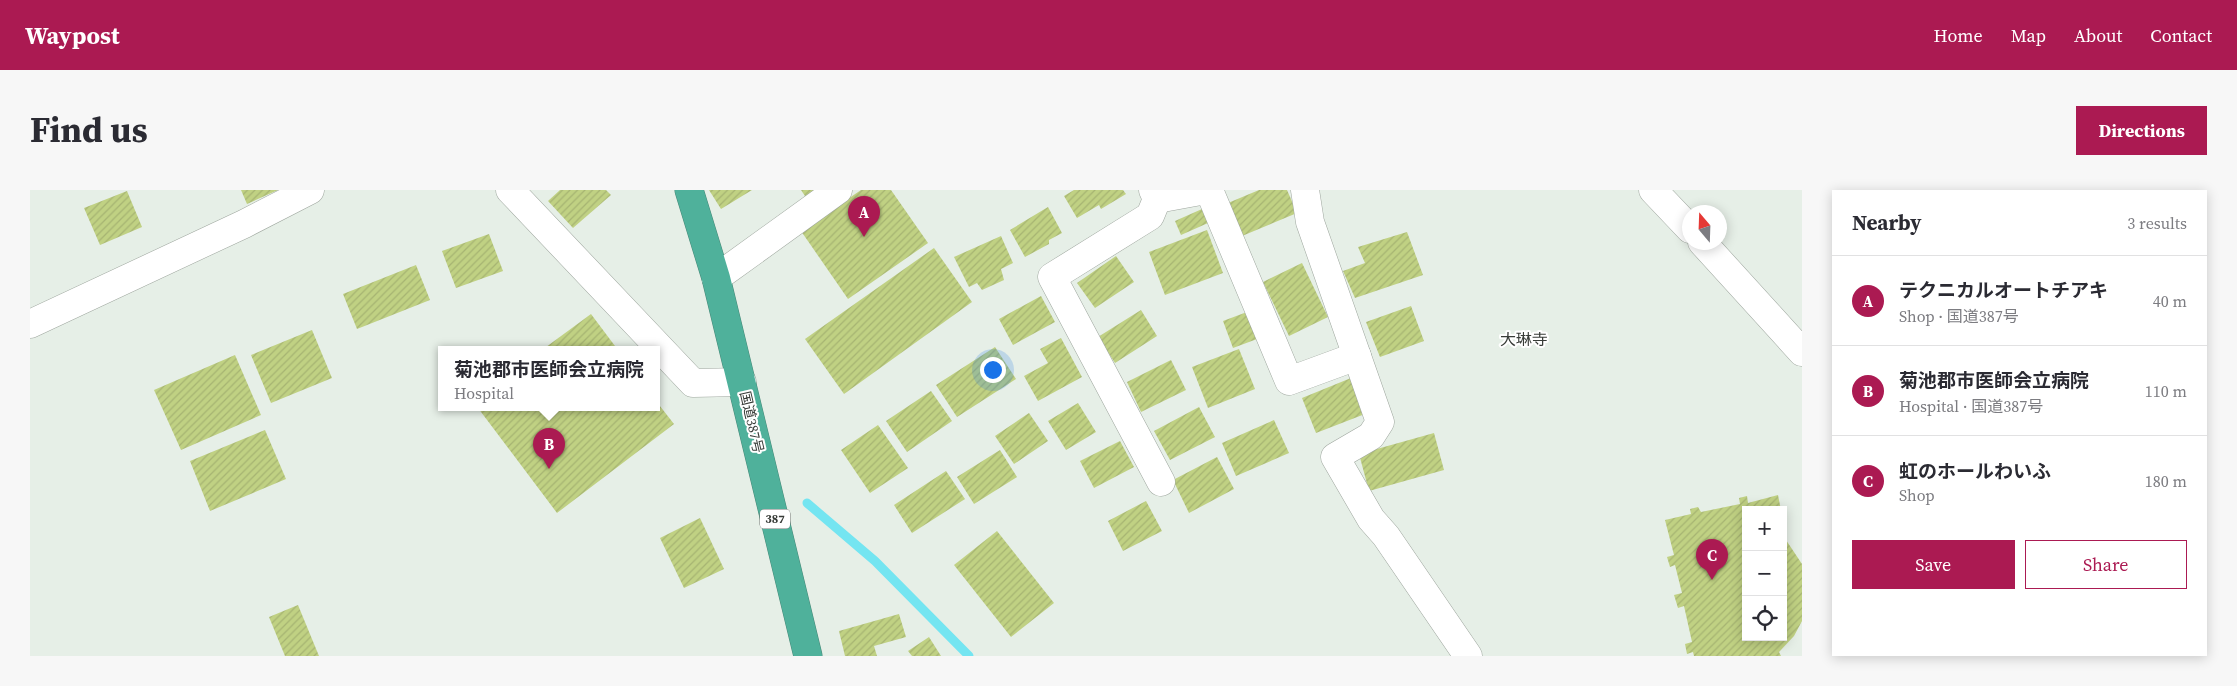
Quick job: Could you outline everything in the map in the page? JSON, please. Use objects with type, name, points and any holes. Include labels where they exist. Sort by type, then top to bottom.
[{"type":"highway","name":"国道387号","points":[[689,190],[716,278],[808,656]]},
{"type":"street","points":[[30,324],[244,224],[310,190]]},
{"type":"street","points":[[510,190],[658,346]]},
{"type":"street","points":[[716,278],[838,190]]},
{"type":"street","points":[[1161,482],[1052,277],[1150,216],[1155,195],[1208,190],[1289,381],[1357,356]]},
{"type":"street","points":[[1304,190],[1310,222],[1380,422],[1370,436],[1335,457],[1371,519],[1386,536],[1468,656]]},
{"type":"street","points":[[1653,190],[1682,221]]},
{"type":"street","points":[[1709,250],[1802,352]]},
{"type":"street","points":[[660,348],[693,383],[742,382]]},
{"type":"building","points":[[241,190],[278,190],[247,204]]},
{"type":"building","points":[[560,190],[606,190],[611,195],[573,228],[548,201]]},
{"type":"building","points":[[709,190],[752,190],[721,209]]},
{"type":"building","points":[[801,190],[822,190],[807,199]]},
{"type":"building","points":[[861,190],[891,190],[928,243],[848,299],[801,231]]},
{"type":"building","points":[[1074,190],[1123,190],[1126,194],[1101,209],[1099,205],[1077,218],[1064,196]]},
{"type":"building","points":[[1259,190],[1287,190],[1297,213],[1242,236],[1228,203]]},
{"type":"building","points":[[127,191],[142,227],[100,245],[84,208]]},
{"type":"building","points":[[1048,207],[1062,233],[1049,240],[1049,244],[1025,257],[1010,230]]},
{"type":"building","points":[[1202,209],[1208,223],[1181,235],[1175,221]]},
{"type":"building","points":[[1207,230],[1223,273],[1165,295],[1149,252]]},
{"type":"building","points":[[1407,232],[1423,275],[1355,298],[1343,271],[1365,263],[1358,247]]},
{"type":"building","points":[[489,234],[503,271],[456,288],[442,251]]},
{"type":"building","points":[[1001,236],[1013,263],[1001,269],[1004,280],[982,290],[977,283],[969,287],[954,257]]},
{"type":"building","points":[[934,248],[972,302],[844,394],[805,339]]},
{"type":"building","points":[[1116,256],[1134,282],[1095,308],[1077,283]]},
{"type":"building","points":[[1302,263],[1328,317],[1289,336],[1263,282]]},
{"type":"building","points":[[416,265],[430,300],[357,329],[343,294]]},
{"type":"building","points":[[1041,296],[1055,322],[1013,345],[999,319]]},
{"type":"building","points":[[1411,306],[1424,341],[1380,357],[1366,322]]},
{"type":"building","points":[[1141,310],[1157,336],[1115,363],[1098,337]]},
{"type":"building","points":[[1247,312],[1257,339],[1233,348],[1223,321]]},
{"type":"building","points":[[591,314],[615,346],[547,346]]},
{"type":"building","points":[[312,330],[332,378],[271,403],[251,355]]},
{"type":"building","points":[[1061,338],[1082,377],[1038,401],[1024,376],[1048,363],[1040,349]]},
{"type":"building","points":[[995,347],[1016,379],[957,417],[936,385]]},
{"type":"building","points":[[1239,349],[1255,389],[1208,408],[1192,367]]},
{"type":"building","points":[[235,355],[261,415],[181,450],[154,390]]},
{"type":"building","points":[[1171,360],[1186,390],[1141,412],[1127,382]]},
{"type":"building","points":[[1351,378],[1365,414],[1316,433],[1302,398]]},
{"type":"building","points":[[931,391],[952,421],[907,452],[886,421]]},
{"type":"building","points":[[1078,403],[1096,432],[1066,450],[1048,421]]},
{"type":"building","points":[[660,406],[674,424],[557,513],[480,411],[660,411]]},
{"type":"building","points":[[1199,407],[1215,437],[1170,460],[1154,431]]},
{"type":"building","points":[[1029,413],[1048,441],[1014,464],[995,436]]},
{"type":"building","points":[[1274,420],[1289,453],[1236,476],[1222,443]]},
{"type":"building","points":[[878,425],[908,468],[870,493],[841,450]]},
{"type":"building","points":[[265,430],[286,479],[210,511],[190,461]]},
{"type":"building","points":[[1434,433],[1444,470],[1369,491],[1359,454]]},
{"type":"building","points":[[1120,441],[1134,467],[1094,488],[1080,461]]},
{"type":"building","points":[[1000,450],[1017,477],[974,504],[957,477]]},
{"type":"building","points":[[1217,457],[1234,489],[1189,513],[1173,480]]},
{"type":"building","points":[[946,471],[965,499],[912,533],[894,505]]},
{"type":"building","points":[[1778,495],[1780,506],[1742,506],[1742,641],[1787,641],[1787,542],[1802,564],[1802,621],[1794,636],[1779,652],[1781,656],[1694,656],[1693,652],[1687,654],[1685,644],[1692,642],[1684,606],[1678,608],[1674,595],[1682,593],[1675,565],[1670,567],[1667,557],[1674,555],[1665,520],[1691,514],[1690,509],[1698,507],[1701,512],[1740,504],[1739,498],[1747,496],[1748,503]]},
{"type":"building","points":[[1146,501],[1162,531],[1123,551],[1108,521]]},
{"type":"building","points":[[700,518],[724,569],[684,588],[660,538]]},
{"type":"building","points":[[997,531],[1054,603],[1011,637],[954,565]]},
{"type":"building","points":[[298,605],[319,656],[285,656],[269,617]]},
{"type":"building","points":[[899,614],[906,637],[874,646],[877,656],[845,656],[839,631]]},
{"type":"building","points":[[929,637],[941,656],[912,656],[908,651]]},
{"type":"waterway","points":[[807,503],[875,561],[969,656]]},
{"type":"place","name":"テクニカルオートチアキ","points":[[864,237]]},
{"type":"place","name":"菊池郡市医師会立病院","points":[[549,469]]},
{"type":"place","name":"虹のホールわいふ","points":[[1712,580]]},
{"type":"district","name":"大琳寺","points":[[1524,339]]}]
